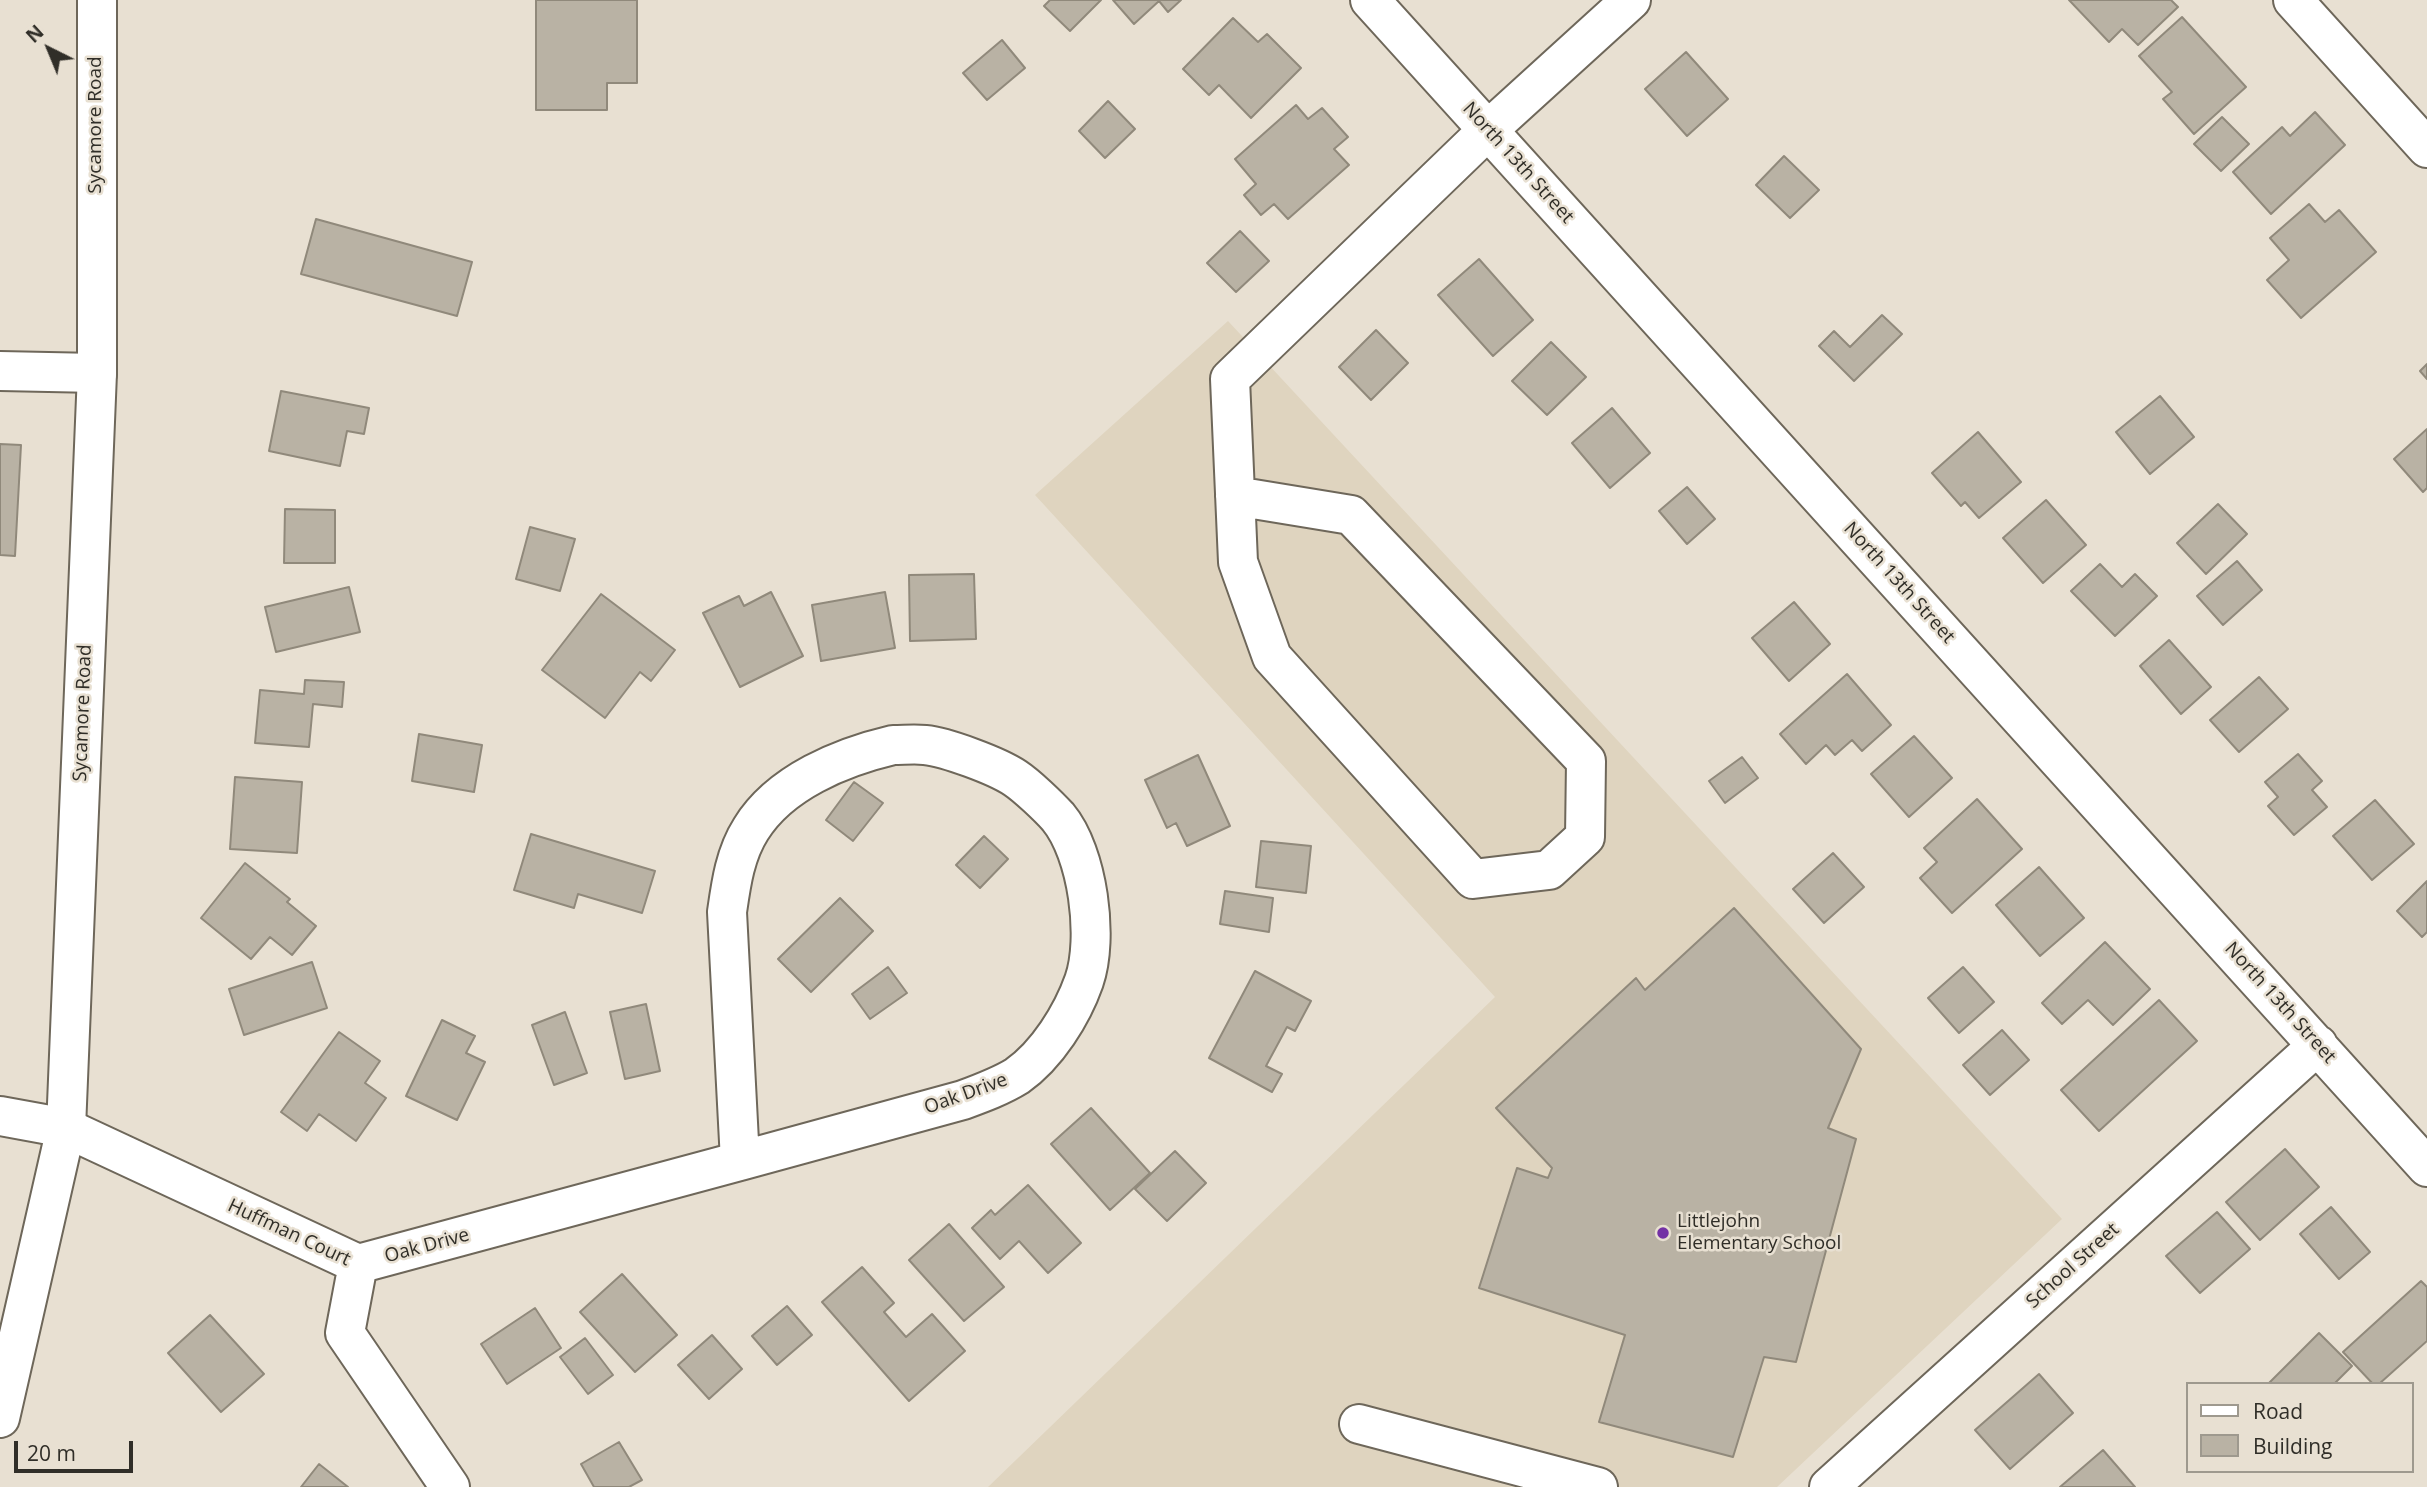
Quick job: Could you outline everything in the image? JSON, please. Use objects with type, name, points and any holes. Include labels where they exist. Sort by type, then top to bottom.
[{"type":"street","name":"Sycamore Road","points":[[0,1418],[66,1128],[97,373],[97,0]]},
{"type":"street","name":"North 13th Street","points":[[1370,0],[2427,1167]]},
{"type":"street","points":[[1235,496],[1351,515],[1586,761],[1585,837],[1549,870],[1474,879],[1272,657],[1238,562],[1235,496],[1230,379],[1488,130],[1631,0]]},
{"type":"street","points":[[2293,0],[2427,148]]},
{"type":"street","points":[[0,371],[97,373]]},
{"type":"street","name":"Oak Drive","points":[[358,1265],[740,1161],[975,1095],[1017,1075],[1034,1062],[1053,1038],[1071,1010],[1085,979],[1089,898],[1073,842],[1058,818],[1014,778],[952,750],[925,745],[893,746],[859,753],[821,769],[789,790],[751,828],[731,880],[727,912],[740,1161]]},
{"type":"street","name":"School Street","points":[[1852,1480],[2318,1045]]},
{"type":"street","name":"Huffman Court","points":[[0,1115],[66,1128],[358,1265],[345,1333],[450,1487]]},
{"type":"street","points":[[1359,1424],[1598,1487]]},
{"type":"shaded area","points":[[1228,321],[2062,1219],[1777,1487],[988,1487],[1495,997],[1035,495]]},
{"type":"building","points":[[536,0],[637,0],[637,83],[607,83],[607,110],[536,110]]},
{"type":"building","points":[[1050,0],[1101,0],[1070,31],[1044,6]]},
{"type":"building","points":[[1113,0],[1181,0],[1168,12],[1159,1],[1134,24]]},
{"type":"building","points":[[2069,0],[2171,0],[2178,7],[2138,45],[2122,29],[2109,42]]},
{"type":"building","points":[[2182,17],[2246,87],[2194,134],[2163,99],[2172,92],[2139,56]]},
{"type":"building","points":[[1233,18],[1258,42],[1267,34],[1301,68],[1251,118],[1219,85],[1209,95],[1183,69]]},
{"type":"building","points":[[1002,40],[1025,68],[987,100],[963,73]]},
{"type":"building","points":[[1686,52],[1728,99],[1687,136],[1645,89]]},
{"type":"building","points":[[1108,101],[1135,129],[1105,158],[1079,131]]},
{"type":"building","points":[[1296,105],[1308,119],[1322,108],[1348,137],[1334,149],[1349,165],[1288,219],[1274,204],[1261,215],[1244,195],[1256,184],[1235,159]]},
{"type":"building","points":[[2315,112],[2345,145],[2271,214],[2233,172],[2282,127],[2290,136]]},
{"type":"building","points":[[2222,117],[2249,144],[2221,171],[2194,144]]},
{"type":"building","points":[[1784,156],[1819,190],[1790,218],[1756,185]]},
{"type":"building","points":[[2309,204],[2325,222],[2339,210],[2376,252],[2301,318],[2267,280],[2289,260],[2270,238]]},
{"type":"building","points":[[316,219],[472,262],[457,316],[301,274]]},
{"type":"building","points":[[1240,231],[1269,261],[1236,292],[1207,263]]},
{"type":"building","points":[[1479,259],[1533,320],[1493,356],[1438,295]]},
{"type":"building","points":[[1882,315],[1902,334],[1854,381],[1819,346],[1834,331],[1850,347]]},
{"type":"building","points":[[1376,330],[1408,363],[1371,400],[1339,367]]},
{"type":"building","points":[[1551,342],[1586,377],[1547,415],[1512,381]]},
{"type":"building","points":[[2427,364],[2427,379],[2420,371]]},
{"type":"building","points":[[281,391],[369,408],[364,434],[347,431],[340,466],[269,451]]},
{"type":"building","points":[[2160,396],[2194,437],[2150,474],[2116,432]]},
{"type":"building","points":[[1612,408],[1650,453],[1610,488],[1572,443]]},
{"type":"building","points":[[2427,429],[2427,488],[2423,492],[2394,459]]},
{"type":"building","points":[[1978,432],[2021,482],[1979,518],[1965,502],[1961,506],[1932,473]]},
{"type":"building","points":[[0,444],[21,445],[15,556],[0,555]]},
{"type":"building","points":[[1687,487],[1715,519],[1687,544],[1659,511]]},
{"type":"building","points":[[2046,500],[2086,545],[2043,583],[2003,538]]},
{"type":"building","points":[[2218,504],[2247,534],[2206,574],[2177,543]]},
{"type":"building","points":[[285,509],[335,510],[335,563],[284,563]]},
{"type":"building","points":[[530,527],[575,539],[560,591],[516,579]]},
{"type":"building","points":[[2237,561],[2262,590],[2223,625],[2197,596]]},
{"type":"building","points":[[2100,564],[2122,587],[2135,574],[2157,596],[2115,636],[2071,591]]},
{"type":"building","points":[[974,574],[976,639],[910,641],[909,575]]},
{"type":"building","points":[[349,587],[360,632],[276,652],[265,607]]},
{"type":"building","points":[[771,592],[803,656],[740,687],[703,613],[739,596],[744,606]]},
{"type":"building","points":[[885,592],[895,648],[821,661],[812,605]]},
{"type":"building","points":[[601,594],[675,650],[651,681],[640,672],[605,718],[542,670]]},
{"type":"building","points":[[1794,602],[1830,644],[1789,681],[1752,638]]},
{"type":"building","points":[[2169,640],[2211,687],[2181,714],[2140,666]]},
{"type":"building","points":[[1847,674],[1891,725],[1862,751],[1852,740],[1835,755],[1826,745],[1806,764],[1780,734]]},
{"type":"building","points":[[2259,677],[2288,709],[2239,752],[2210,720]]},
{"type":"building","points":[[305,680],[344,682],[342,707],[313,704],[309,747],[255,743],[260,690],[304,694]]},
{"type":"building","points":[[419,734],[482,745],[474,792],[412,781]]},
{"type":"building","points":[[1914,736],[1952,778],[1909,817],[1871,774]]},
{"type":"building","points":[[2298,754],[2322,781],[2312,790],[2327,807],[2294,835],[2268,806],[2278,797],[2265,782]]},
{"type":"building","points":[[1198,755],[1230,826],[1187,846],[1176,823],[1167,828],[1145,780]]},
{"type":"building","points":[[1742,757],[1758,778],[1725,803],[1709,781]]},
{"type":"building","points":[[235,777],[302,782],[297,853],[230,849]]},
{"type":"building","points":[[854,782],[883,803],[853,841],[826,820]]},
{"type":"building","points":[[1977,799],[2022,849],[1952,913],[1920,878],[1937,862],[1924,848]]},
{"type":"building","points":[[2375,800],[2414,844],[2372,880],[2333,836]]},
{"type":"building","points":[[531,834],[655,871],[642,913],[578,894],[574,908],[514,890]]},
{"type":"building","points":[[984,836],[1008,859],[980,888],[956,865]]},
{"type":"building","points":[[1261,841],[1311,846],[1306,893],[1256,887]]},
{"type":"building","points":[[1833,853],[1864,887],[1824,923],[1793,889]]},
{"type":"building","points":[[245,863],[290,899],[287,902],[316,926],[292,955],[270,937],[251,959],[201,918]]},
{"type":"building","points":[[2039,867],[2084,918],[2040,956],[1996,905]]},
{"type":"building","points":[[2427,881],[2427,932],[2422,937],[2397,911]]},
{"type":"building","points":[[1225,891],[1273,898],[1269,932],[1220,924]]},
{"type":"building","points":[[840,898],[873,931],[811,992],[778,959]]},
{"type":"building","name":"Littlejohn Elementary School","points":[[1734,908],[1861,1049],[1828,1128],[1856,1139],[1796,1362],[1764,1357],[1733,1457],[1599,1422],[1625,1335],[1479,1288],[1517,1168],[1548,1178],[1552,1168],[1496,1108],[1636,978],[1645,990]]},
{"type":"building","points":[[2105,942],[2150,989],[2113,1025],[2088,1000],[2062,1024],[2042,1003]]},
{"type":"building","points":[[312,962],[327,1008],[244,1035],[229,989]]},
{"type":"building","points":[[888,967],[907,993],[870,1019],[852,994]]},
{"type":"building","points":[[1963,967],[1994,1002],[1959,1033],[1928,998]]},
{"type":"building","points":[[1255,971],[1311,1001],[1295,1031],[1287,1027],[1266,1066],[1282,1074],[1272,1092],[1209,1058]]},
{"type":"building","points":[[2159,1000],[2197,1041],[2099,1131],[2061,1090]]},
{"type":"building","points":[[646,1004],[660,1071],[625,1079],[610,1012]]},
{"type":"building","points":[[565,1012],[587,1073],[554,1085],[532,1025]]},
{"type":"building","points":[[442,1020],[475,1036],[466,1053],[485,1062],[457,1120],[406,1096]]},
{"type":"building","points":[[2002,1030],[2029,1060],[1990,1095],[1963,1065]]},
{"type":"building","points":[[339,1032],[380,1061],[365,1083],[386,1098],[356,1141],[319,1114],[307,1131],[281,1112]]},
{"type":"building","points":[[1091,1108],[1150,1173],[1110,1210],[1051,1144]]},
{"type":"building","points":[[2285,1149],[2319,1187],[2260,1240],[2226,1202]]},
{"type":"building","points":[[1175,1151],[1206,1183],[1167,1221],[1135,1189]]},
{"type":"building","points":[[1028,1185],[1081,1243],[1048,1273],[1019,1241],[1000,1259],[972,1228],[991,1210],[995,1215]]},
{"type":"building","points":[[2331,1207],[2370,1252],[2339,1279],[2300,1234]]},
{"type":"building","points":[[2217,1212],[2250,1249],[2200,1293],[2166,1256]]},
{"type":"building","points":[[949,1224],[1004,1287],[964,1321],[909,1260]]},
{"type":"building","points":[[862,1267],[894,1303],[884,1312],[906,1337],[932,1314],[965,1351],[909,1401],[822,1302]]},
{"type":"building","points":[[622,1274],[677,1335],[635,1372],[580,1312]]},
{"type":"building","points":[[2421,1281],[2427,1287],[2427,1341],[2381,1382],[2371,1382],[2343,1352]]},
{"type":"building","points":[[787,1306],[812,1335],[777,1365],[752,1336]]},
{"type":"building","points":[[535,1308],[561,1348],[507,1384],[481,1344]]},
{"type":"building","points":[[210,1315],[264,1374],[221,1412],[168,1353]]},
{"type":"building","points":[[2319,1333],[2352,1366],[2336,1382],[2270,1382]]},
{"type":"building","points":[[712,1335],[742,1369],[709,1399],[678,1365]]},
{"type":"building","points":[[585,1338],[613,1375],[588,1394],[560,1357]]},
{"type":"building","points":[[2039,1374],[2073,1413],[2010,1469],[1975,1430]]},
{"type":"building","points":[[619,1442],[642,1480],[629,1487],[594,1487],[581,1464]]},
{"type":"building","points":[[2103,1450],[2135,1487],[2060,1487]]},
{"type":"building","points":[[319,1464],[348,1487],[301,1487]]},
{"type":"place","name":"Littlejohn Elementary School","points":[[1663,1233]]}]
